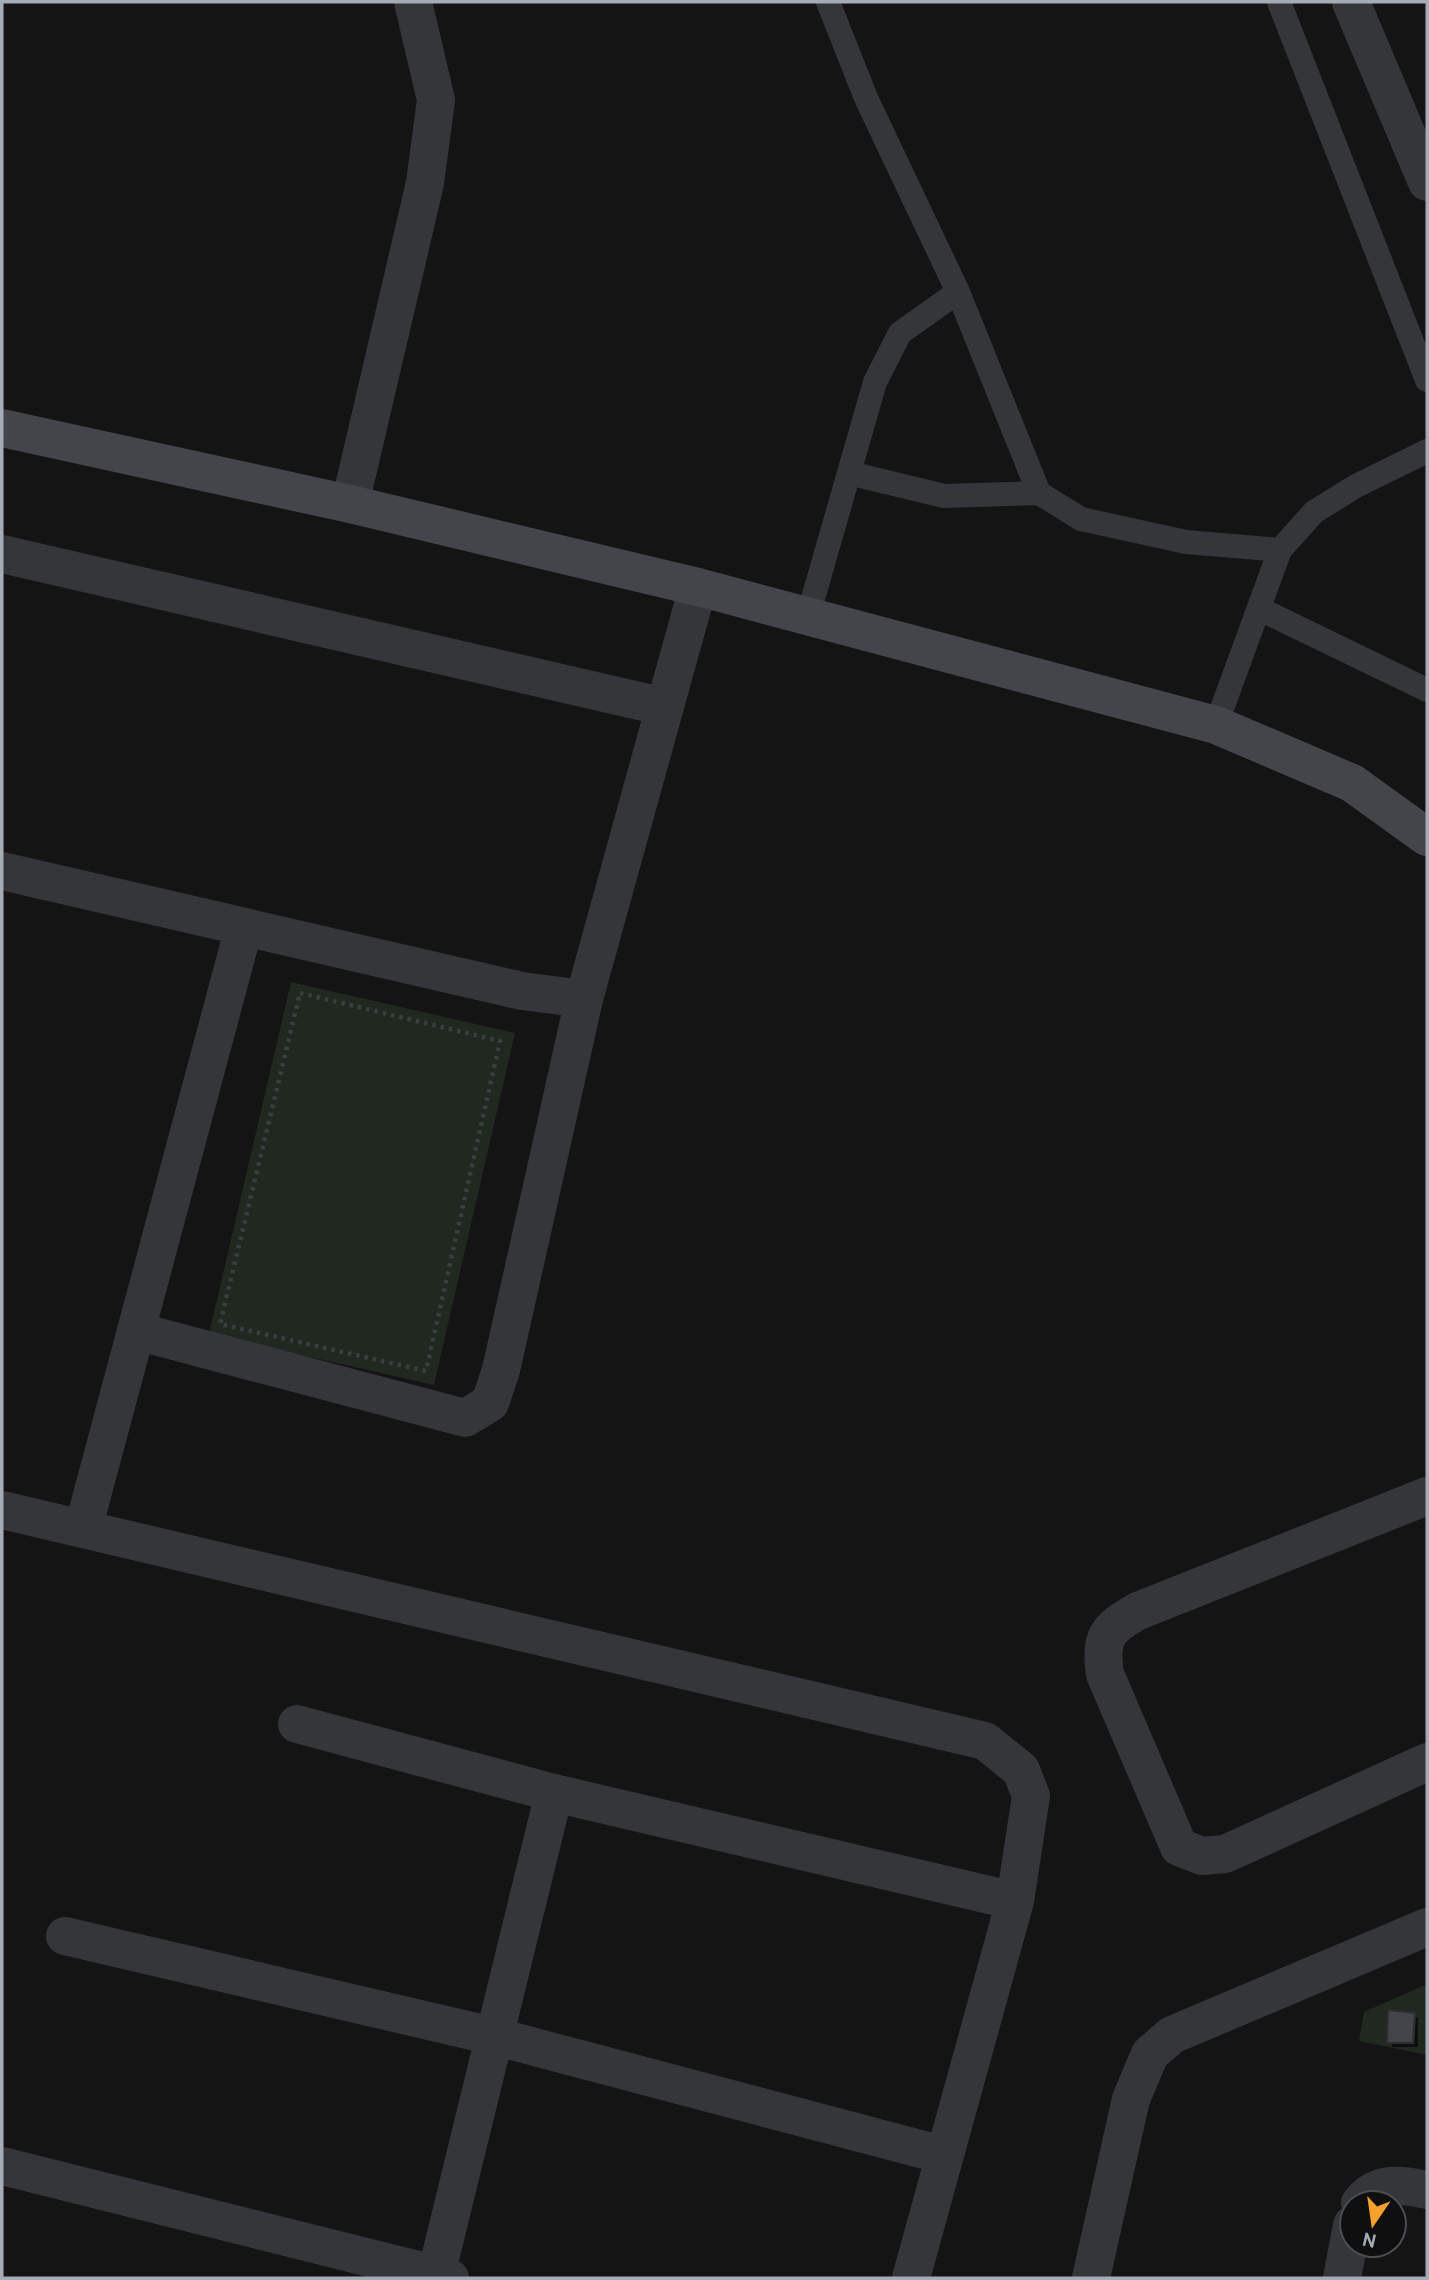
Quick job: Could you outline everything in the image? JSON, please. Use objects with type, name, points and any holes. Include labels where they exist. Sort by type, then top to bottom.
[{"type":"street","points":[[350,504],[425,183],[436,100],[413,2]]},
{"type":"street","points":[[1351,2],[1427,182]]},
{"type":"street","points":[[2,428],[350,504],[698,587],[1216,725],[1352,783],[1427,836]]},
{"type":"street","points":[[2,554],[665,707]]},
{"type":"street","points":[[136,1331],[464,1418],[490,1403],[501,1370],[584,999],[698,587]]},
{"type":"street","points":[[2,871],[522,991],[584,999]]},
{"type":"street","points":[[83,1529],[244,927]]},
{"type":"street","points":[[1427,1496],[1138,1611],[1113,1625],[1101,1647],[1105,1674],[1179,1847],[1202,1856],[1225,1854],[1427,1762]]},
{"type":"street","points":[[2,1510],[985,1741],[1021,1770],[1031,1796],[1015,1901],[911,2278]]},
{"type":"street","points":[[297,1724],[554,1793],[1015,1901]]},
{"type":"street","points":[[2,2166],[443,2276],[493,2036],[554,1793]]},
{"type":"street","points":[[1091,2278],[1131,2099],[1150,2054],[1172,2035],[1427,1927]]},
{"type":"street","points":[[65,1936],[493,2036],[943,2155]]},
{"type":"street","points":[[1377,2189],[1392,2184],[1427,2190]]},
{"type":"street","points":[[1342,2278],[1346,2259]]},
{"type":"lane","points":[[828,2],[866,98],[958,292],[1040,493]]},
{"type":"lane","points":[[1279,2],[1427,380]]},
{"type":"lane","points":[[808,616],[875,382],[900,333],[958,292]]},
{"type":"lane","points":[[1216,725],[1280,550],[1314,512],[1356,486],[1427,451]]},
{"type":"lane","points":[[849,473],[944,496],[1040,493],[1081,519],[1186,542],[1280,550]]},
{"type":"lane","points":[[1260,609],[1427,690]]},
{"type":"path","points":[[300,993],[500,1041],[426,1371],[220,1324],[300,993]]},
{"type":"shaded area","points":[[291,982],[515,1033],[434,1385],[209,1334]]},
{"type":"shaded area","points":[[1427,1984],[1427,2055],[1359,2041],[1364,2012]]},
{"type":"building","points":[[1388,2010],[1415,2013],[1413,2043],[1387,2043]]}]
